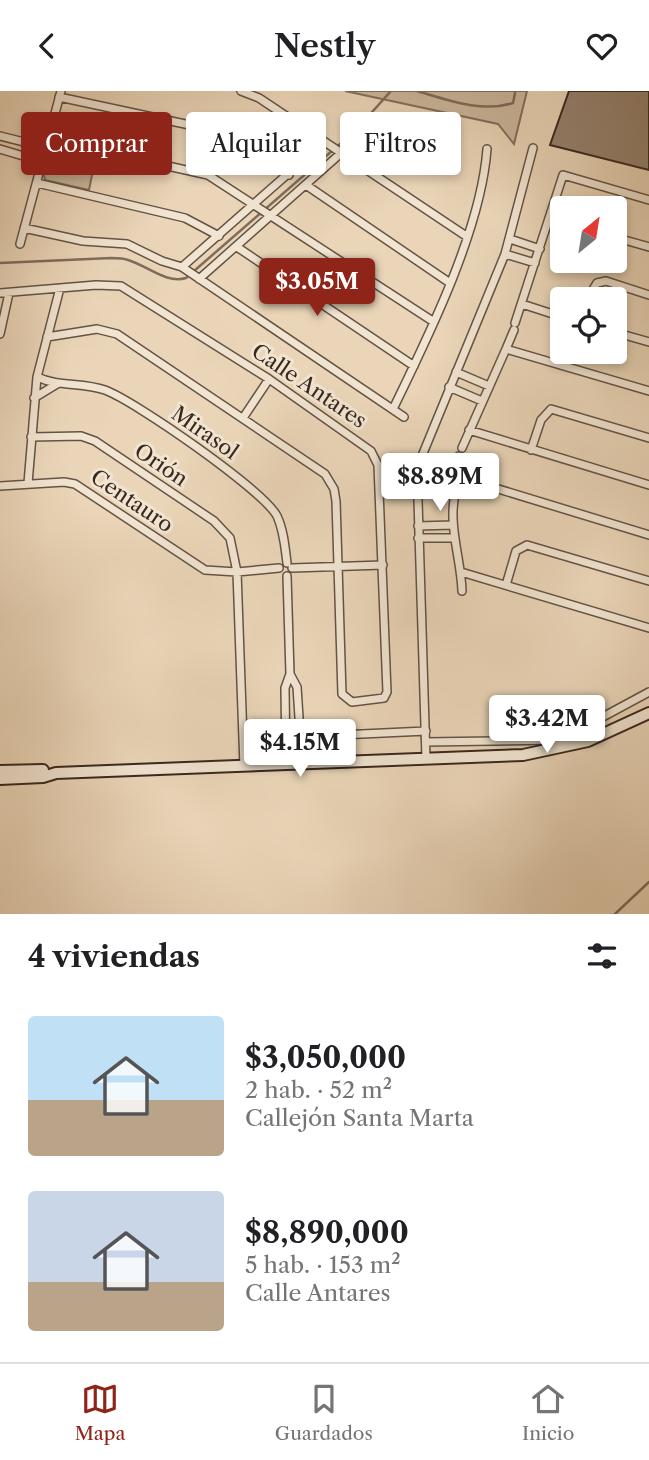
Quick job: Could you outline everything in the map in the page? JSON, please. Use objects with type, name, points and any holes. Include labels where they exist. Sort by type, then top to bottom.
[{"type":"main road","points":[[0,779],[43,777],[56,773],[541,753],[588,741],[649,713]]},
{"type":"main road","points":[[0,771],[43,770],[56,773]]},
{"type":"street","points":[[241,91],[259,98],[279,112]]},
{"type":"street","points":[[54,112],[60,94],[186,124]]},
{"type":"street","points":[[0,136],[21,139]]},
{"type":"street","points":[[326,145],[466,236]]},
{"type":"street","points":[[426,758],[417,468],[505,254],[533,148]]},
{"type":"street","points":[[0,149],[21,155]]},
{"type":"street","points":[[393,409],[450,283],[486,169],[487,149]]},
{"type":"street","points":[[198,278],[237,247],[338,153]]},
{"type":"street","points":[[172,167],[201,172],[230,187],[269,216],[434,322]]},
{"type":"street","points":[[20,244],[38,175]]},
{"type":"street","points":[[183,267],[289,175]]},
{"type":"street","points":[[462,591],[453,525],[461,452],[506,349],[563,175],[649,200]]},
{"type":"street","points":[[37,183],[185,218],[219,236]]},
{"type":"street","points":[[306,185],[450,283]]},
{"type":"street","points":[[24,227],[75,240],[127,244],[162,261],[183,267],[404,417]]},
{"type":"street","points":[[510,239],[540,249]]},
{"type":"street","points":[[627,241],[649,247]]},
{"type":"street","points":[[237,247],[414,366]]},
{"type":"street","points":[[505,254],[535,263]]},
{"type":"street","points":[[594,287],[597,283],[606,281],[624,287]]},
{"type":"street","name":"Calle Antares","points":[[0,293],[111,284],[121,286],[269,379],[365,446],[376,457],[383,565],[386,695],[381,699],[352,702],[342,694],[337,567]]},
{"type":"street","points":[[28,483],[37,377],[60,288]]},
{"type":"street","points":[[627,288],[649,295]]},
{"type":"street","points":[[0,334],[9,293]]},
{"type":"street","points":[[522,304],[550,313]]},
{"type":"street","points":[[47,337],[97,329],[117,334],[315,466],[331,481],[336,501],[337,567]]},
{"type":"street","points":[[627,336],[649,342]]},
{"type":"street","points":[[506,349],[649,391]]},
{"type":"street","points":[[456,372],[489,386]]},
{"type":"street","name":"Mirasol","points":[[37,377],[57,384],[92,386],[119,395],[256,491],[277,516],[283,531],[289,566]]},
{"type":"street","points":[[243,418],[269,379]]},
{"type":"street","points":[[34,398],[57,384]]},
{"type":"street","points":[[449,387],[482,401]]},
{"type":"street","points":[[531,450],[541,420],[551,409],[649,438]]},
{"type":"street","points":[[469,430],[649,485]]},
{"type":"street","name":"Orión","points":[[31,437],[81,436],[95,441],[223,530],[234,549],[237,572],[244,766]]},
{"type":"street","name":"Centauro","points":[[0,485],[75,484],[209,572],[279,568]]},
{"type":"street","points":[[458,484],[482,484],[649,535]]},
{"type":"street","points":[[418,526],[453,525]]},
{"type":"street","points":[[418,538],[455,538]]},
{"type":"street","points":[[506,585],[516,551],[527,545],[649,581]]},
{"type":"street","points":[[287,576],[281,575],[279,568],[383,565]]},
{"type":"street","points":[[286,764],[285,688],[290,674],[289,566]]},
{"type":"street","points":[[461,572],[649,628]]},
{"type":"street","points":[[290,674],[297,687],[302,763]]},
{"type":"street","points":[[426,742],[562,740],[574,736],[586,726],[649,692]]},
{"type":"street","points":[[286,730],[319,736],[426,731]]},
{"type":"shaded area","points":[[345,91],[527,91],[514,144],[498,124],[461,116],[461,112],[442,112]]},
{"type":"shaded area","points":[[44,175],[92,175],[89,190],[45,180]]},
{"type":"building","points":[[569,91],[649,91],[649,170],[550,145]]},
{"type":"waterway","points":[[0,263],[120,258],[164,276],[186,278],[356,130],[391,91]]},
{"type":"waterway","points":[[417,91],[465,104],[489,107],[513,103],[515,93]]},
{"type":"waterway","points":[[615,914],[649,882]]}]
